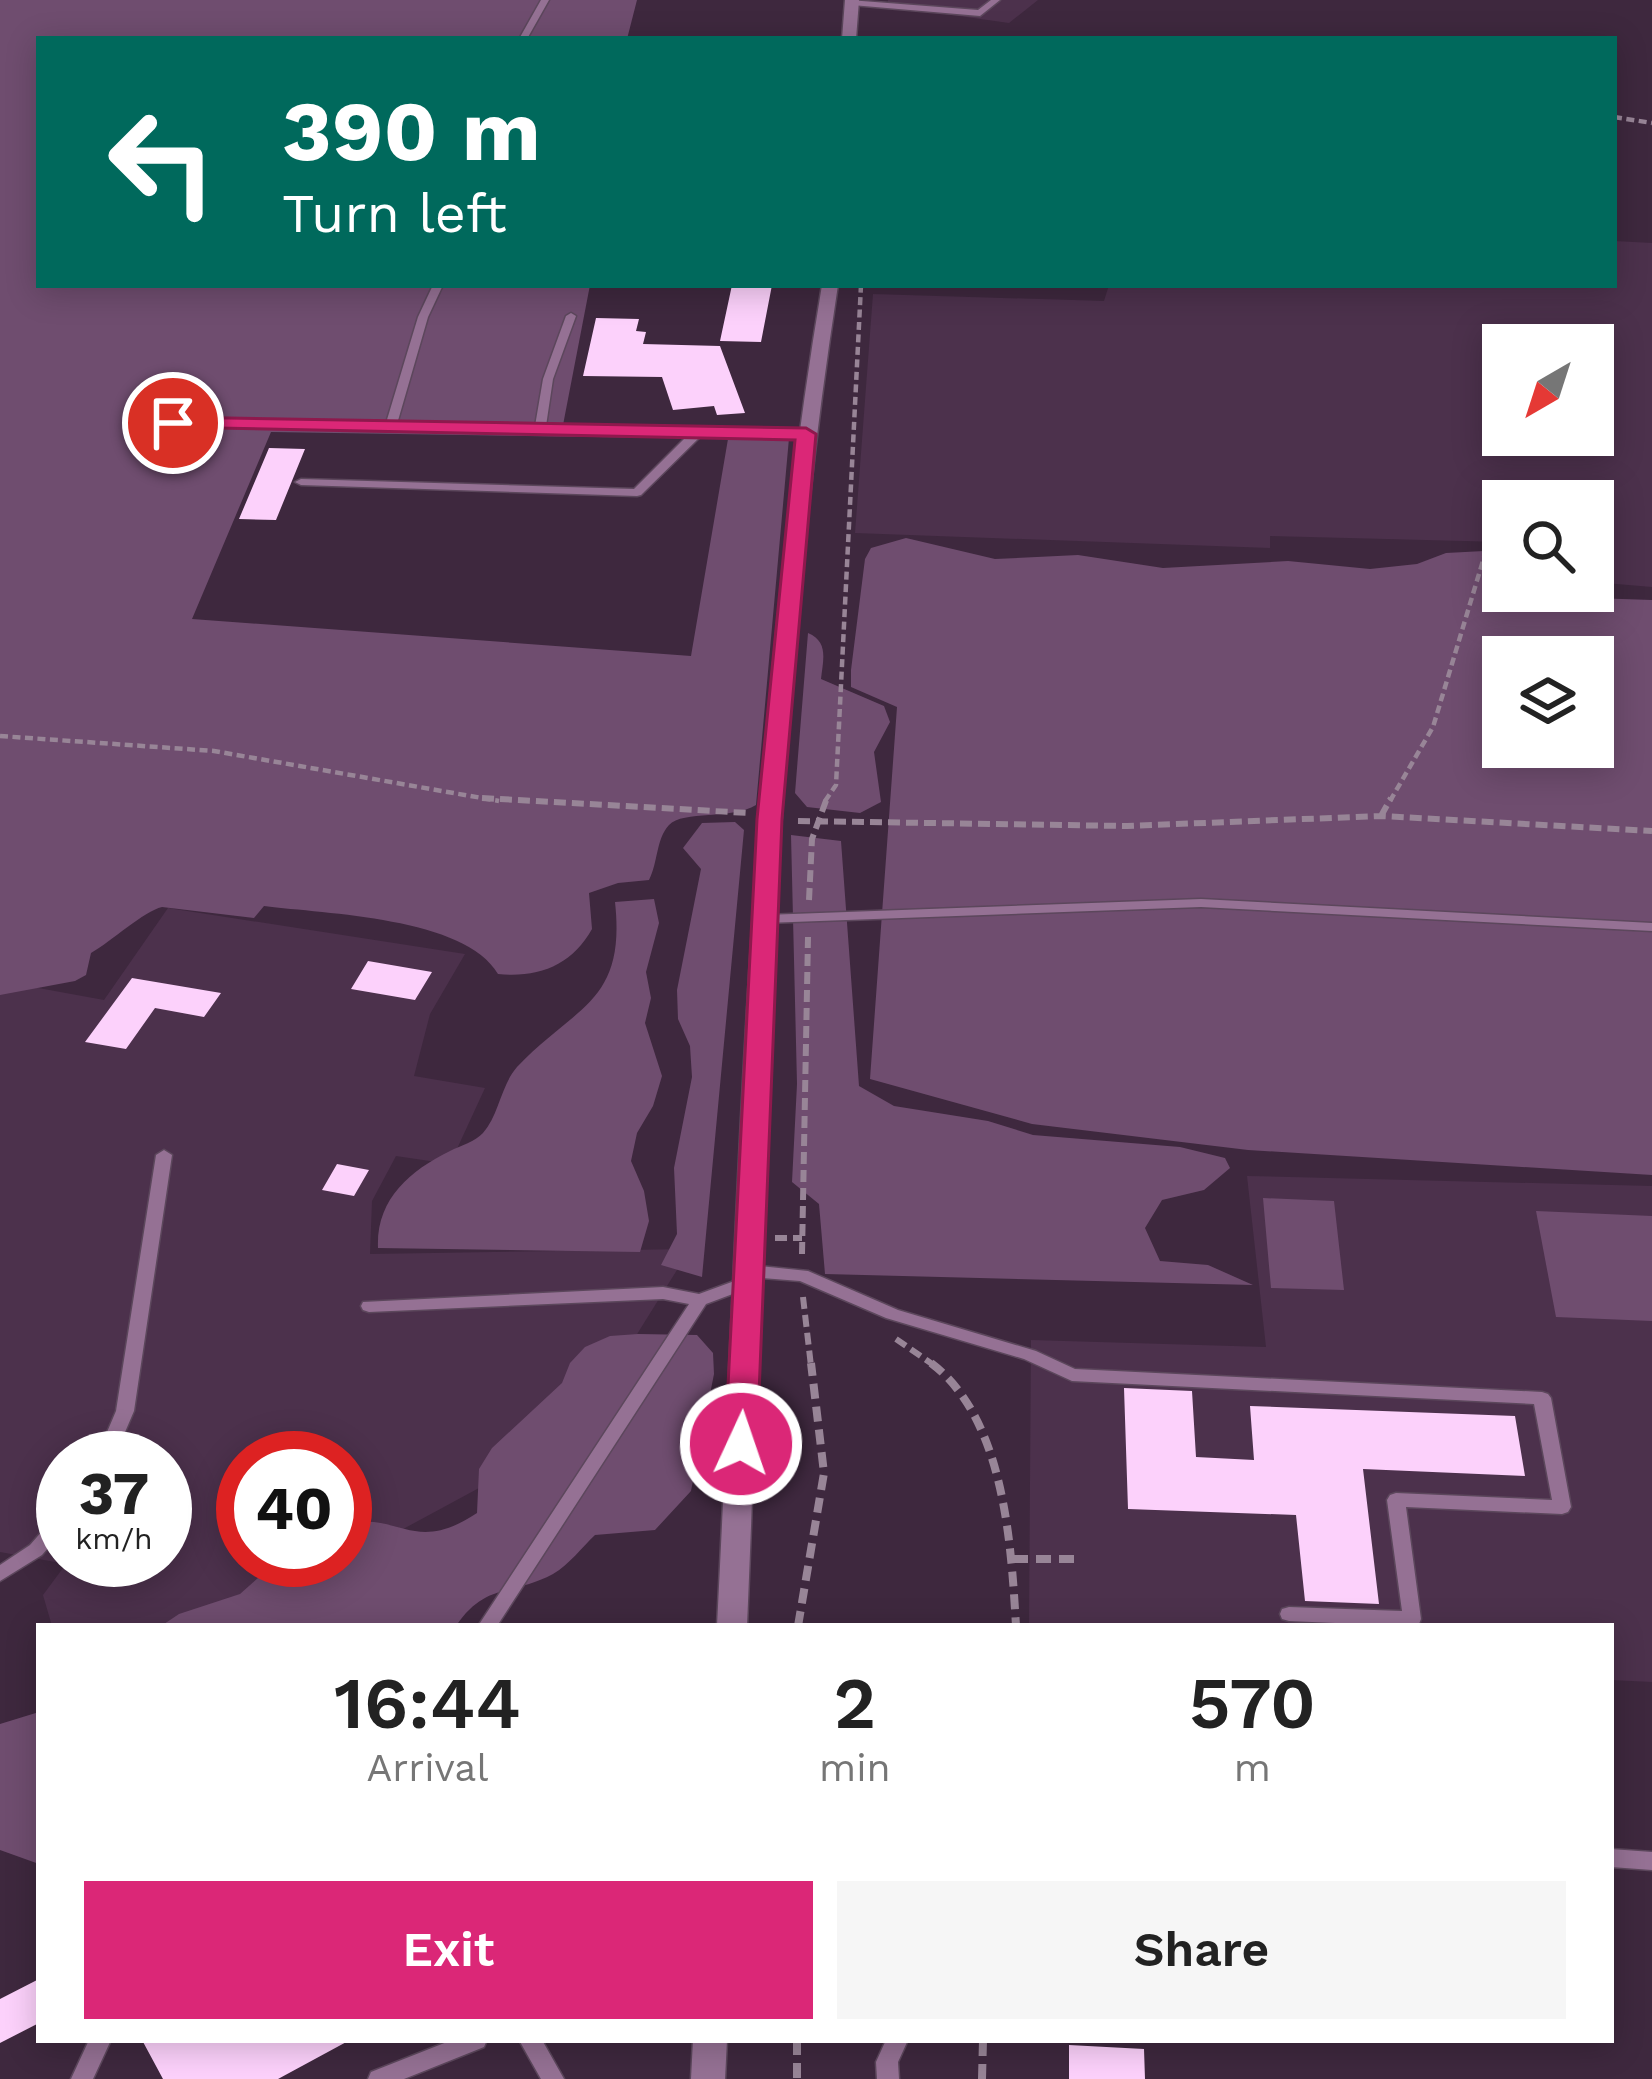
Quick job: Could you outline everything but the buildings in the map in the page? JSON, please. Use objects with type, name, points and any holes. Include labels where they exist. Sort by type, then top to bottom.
[{"type":"street","points":[[848,36],[852,1]]},
{"type":"street","points":[[732,1623],[770,816],[806,434],[830,288]]},
{"type":"street","points":[[708,2079],[710,2043]]},
{"type":"lane","points":[[525,36],[545,0]]},
{"type":"lane","points":[[852,1],[980,13],[996,0]]},
{"type":"lane","points":[[391,427],[423,317],[437,288]]},
{"type":"lane","points":[[540,429],[548,379],[571,316]]},
{"type":"lane","points":[[173,423],[806,434]]},
{"type":"lane","points":[[301,482],[637,493],[698,433]]},
{"type":"lane","points":[[765,919],[1201,903],[1652,926]]},
{"type":"lane","points":[[117,1431],[125,1412],[164,1155]]},
{"type":"lane","points":[[489,1623],[700,1300],[749,1277],[802,1275],[892,1314],[1030,1355],[1072,1375],[1542,1398],[1562,1507],[1396,1500],[1412,1619],[1289,1614]]},
{"type":"lane","points":[[369,1306],[663,1293],[700,1300]]},
{"type":"lane","points":[[0,1574],[36,1550]]},
{"type":"lane","points":[[1614,1858],[1652,1861]]},
{"type":"lane","points":[[82,2079],[99,2043]]},
{"type":"lane","points":[[379,2079],[469,2043]]},
{"type":"lane","points":[[532,2043],[553,2079]]},
{"type":"lane","points":[[888,2079],[887,2062],[896,2043]]},
{"type":"path","points":[[1617,117],[1652,123]]},
{"type":"path","points":[[802,1275],[810,850],[819,807],[836,785],[861,288]]},
{"type":"path","points":[[1381,816],[1433,727],[1482,564]]},
{"type":"path","points":[[0,736],[214,751],[504,802],[816,822],[1127,826],[1381,816],[1652,831]]},
{"type":"path","points":[[770,1238],[802,1238]]},
{"type":"path","points":[[799,1623],[824,1473],[802,1287],[820,1295]]},
{"type":"path","points":[[886,1332],[949,1379],[979,1424],[1013,1559],[1016,1623]]},
{"type":"path","points":[[1013,1559],[1079,1559]]},
{"type":"path","points":[[797,2043],[797,2079]]},
{"type":"path","points":[[982,2079],[983,2043]]},
{"type":"shaded area","points":[[0,0],[637,0],[628,36],[36,36],[36,288],[589,288],[563,425],[790,427],[756,805],[669,825],[649,880],[618,883],[589,893],[592,929],[575,952],[540,971],[498,974],[481,955],[456,940],[392,922],[264,906],[254,918],[162,907],[91,953],[86,975],[0,995]],"holes":[[[271,432],[728,439],[691,656],[192,619]]]},
{"type":"shaded area","points":[[888,0],[1038,0],[1009,23],[887,6]]},
{"type":"shaded area","points":[[1617,241],[1652,243],[1652,587],[1614,584],[1614,480],[1482,480],[1482,541],[1270,536],[1270,548],[855,533],[873,294],[1104,301],[1108,288],[1617,288]]},
{"type":"shaded area","points":[[906,538],[995,559],[1078,555],[1163,568],[1288,561],[1370,569],[1417,564],[1446,553],[1482,551],[1482,612],[1614,612],[1614,599],[1652,600],[1652,1175],[1248,1150],[1032,1124],[870,1079],[897,707],[851,687],[865,559],[871,548]]},
{"type":"shaded area","points":[[808,633],[822,646],[821,679],[884,706],[890,722],[874,752],[881,802],[860,813],[807,807],[795,793]]},
{"type":"shaded area","points":[[735,822],[744,830],[702,1277],[661,1265],[677,1234],[674,1168],[692,1077],[690,1046],[678,1019],[677,990],[701,869],[683,848],[702,823]]},
{"type":"shaded area","points":[[791,835],[841,841],[859,1086],[894,1106],[988,1121],[1033,1135],[1180,1147],[1225,1158],[1230,1168],[1204,1190],[1162,1200],[1145,1228],[1160,1261],[1208,1265],[1253,1285],[825,1274],[819,1204],[792,1182],[797,1084]]},
{"type":"shaded area","points":[[654,899],[659,923],[646,972],[651,998],[645,1023],[662,1076],[653,1106],[637,1133],[631,1161],[644,1191],[649,1221],[640,1252],[378,1248],[383,1215],[398,1189],[421,1168],[483,1133],[517,1067],[577,1014],[604,982],[613,962],[615,902]]},
{"type":"shaded area","points":[[168,908],[465,954],[430,1014],[414,1076],[485,1088],[450,1164],[396,1156],[372,1201],[370,1254],[690,1249],[616,1368],[514,1469],[372,1546],[372,1431],[216,1431],[216,1587],[296,1587],[230,1623],[51,1623],[43,1595],[49,1587],[192,1587],[192,1431],[36,1431],[36,1559],[0,1552],[0,981],[104,1000]]},
{"type":"shaded area","points":[[1247,1176],[1652,1186],[1652,1682],[1614,1680],[1614,1623],[1029,1623],[1031,1340],[1266,1347]]},
{"type":"shaded area","points":[[1263,1198],[1334,1201],[1344,1290],[1271,1288]]},
{"type":"shaded area","points":[[1536,1211],[1652,1216],[1652,1321],[1556,1317]]},
{"type":"shaded area","points":[[697,1335],[713,1353],[714,1374],[691,1491],[655,1530],[595,1535],[559,1570],[489,1596],[458,1623],[166,1623],[248,1587],[372,1587],[372,1523],[437,1531],[477,1513],[479,1469],[492,1448],[562,1383],[570,1363],[585,1347],[610,1336]]},
{"type":"shaded area","points":[[36,1713],[36,1863],[0,1850],[0,1724]]},
{"type":"route","points":[[173,423],[806,434],[770,819],[741,1444]]}]
